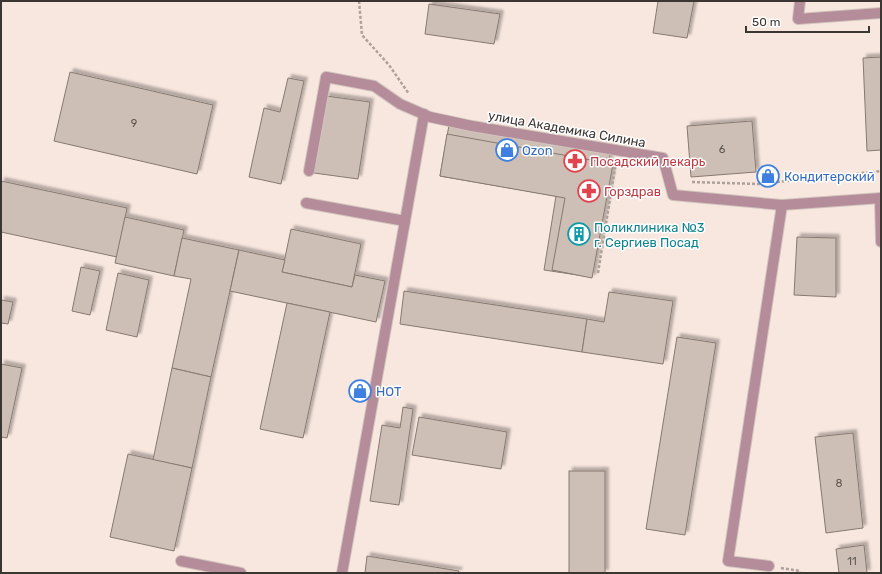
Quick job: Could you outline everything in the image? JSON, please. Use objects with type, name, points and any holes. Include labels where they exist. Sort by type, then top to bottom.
[{"type":"street","points":[[800,1],[798,19],[881,12]]},
{"type":"street","name":"улица Академика Силина","points":[[309,172],[326,77],[374,86],[400,104],[430,117],[472,126],[663,158],[673,195],[782,205],[880,198]]},
{"type":"street","points":[[342,573],[424,114]]},
{"type":"street","points":[[880,198],[881,242]]},
{"type":"street","points":[[306,203],[405,221]]},
{"type":"street","points":[[769,566],[728,561],[782,205]]},
{"type":"street","points":[[181,561],[241,573]]},
{"type":"path","points":[[692,182],[759,184],[881,171]]},
{"type":"path","points":[[769,566],[800,571],[800,573]]},
{"type":"building","points":[[658,1],[694,1],[687,38],[653,33]]},
{"type":"building","points":[[429,4],[500,14],[494,44],[425,34]]},
{"type":"building","points":[[881,57],[881,150],[867,151],[863,58]]},
{"type":"building","points":[[70,72],[213,105],[197,174],[54,141]]},
{"type":"building","points":[[288,78],[304,81],[281,184],[249,177],[264,108],[280,112]]},
{"type":"building","points":[[326,96],[370,102],[358,179],[314,173]]},
{"type":"building","points":[[752,121],[756,172],[691,177],[687,126]]},
{"type":"building","name":"Поликлиника №3 г. Сергиев Посад","points":[[449,125],[611,149],[592,258],[584,276],[544,270],[556,196],[440,176]]},
{"type":"building","name":"Поликлиника №3 г. Сергиев Посад","points":[[447,134],[613,164],[592,278],[552,270],[565,198],[440,176]]},
{"type":"building","points":[[1,181],[127,208],[117,257],[1,232]]},
{"type":"building","points":[[125,217],[184,230],[174,276],[115,263]]},
{"type":"building","points":[[291,229],[361,244],[352,287],[282,272]]},
{"type":"building","points":[[797,237],[836,238],[836,297],[794,295]]},
{"type":"building","points":[[182,238],[239,250],[211,377],[172,368],[191,279],[174,276]]},
{"type":"building","points":[[239,250],[285,260],[282,272],[352,287],[355,275],[385,281],[376,322],[230,291]]},
{"type":"building","points":[[81,267],[100,271],[90,315],[72,311]]},
{"type":"building","points":[[118,273],[149,280],[137,337],[106,330]]},
{"type":"building","points":[[404,291],[587,319],[582,352],[400,324]]},
{"type":"building","points":[[609,292],[673,301],[663,364],[582,352],[587,319],[604,322]]},
{"type":"building","points":[[1,300],[13,302],[8,324],[1,323]]},
{"type":"building","points":[[287,303],[330,312],[303,438],[260,429]]},
{"type":"building","points":[[677,337],[716,343],[685,535],[646,529]]},
{"type":"building","points":[[1,364],[22,368],[7,438],[1,437]]},
{"type":"building","points":[[172,368],[211,377],[192,468],[153,460]]},
{"type":"building","points":[[403,407],[413,409],[399,505],[370,501],[382,425],[400,428]]},
{"type":"building","points":[[419,417],[507,432],[501,469],[412,455]]},
{"type":"building","points":[[853,433],[863,528],[826,533],[815,437]]},
{"type":"building","points":[[128,454],[192,468],[174,551],[110,537]]},
{"type":"building","points":[[569,471],[605,471],[605,573],[569,573]]},
{"type":"building","points":[[864,545],[867,573],[839,573],[836,549]]},
{"type":"building","points":[[367,556],[459,571],[458,573],[365,573]]},
{"type":"place","name":"Ozon","points":[[507,150]]},
{"type":"place","name":"Посадский лекарь","points":[[575,161]]},
{"type":"place","name":"Кондитерский","points":[[768,176]]},
{"type":"place","name":"Горздрав","points":[[589,191]]},
{"type":"place","name":"Поликлиника №3 г. Сергиев Посад","points":[[579,234]]},
{"type":"place","name":"НОТ","points":[[360,391]]}]
